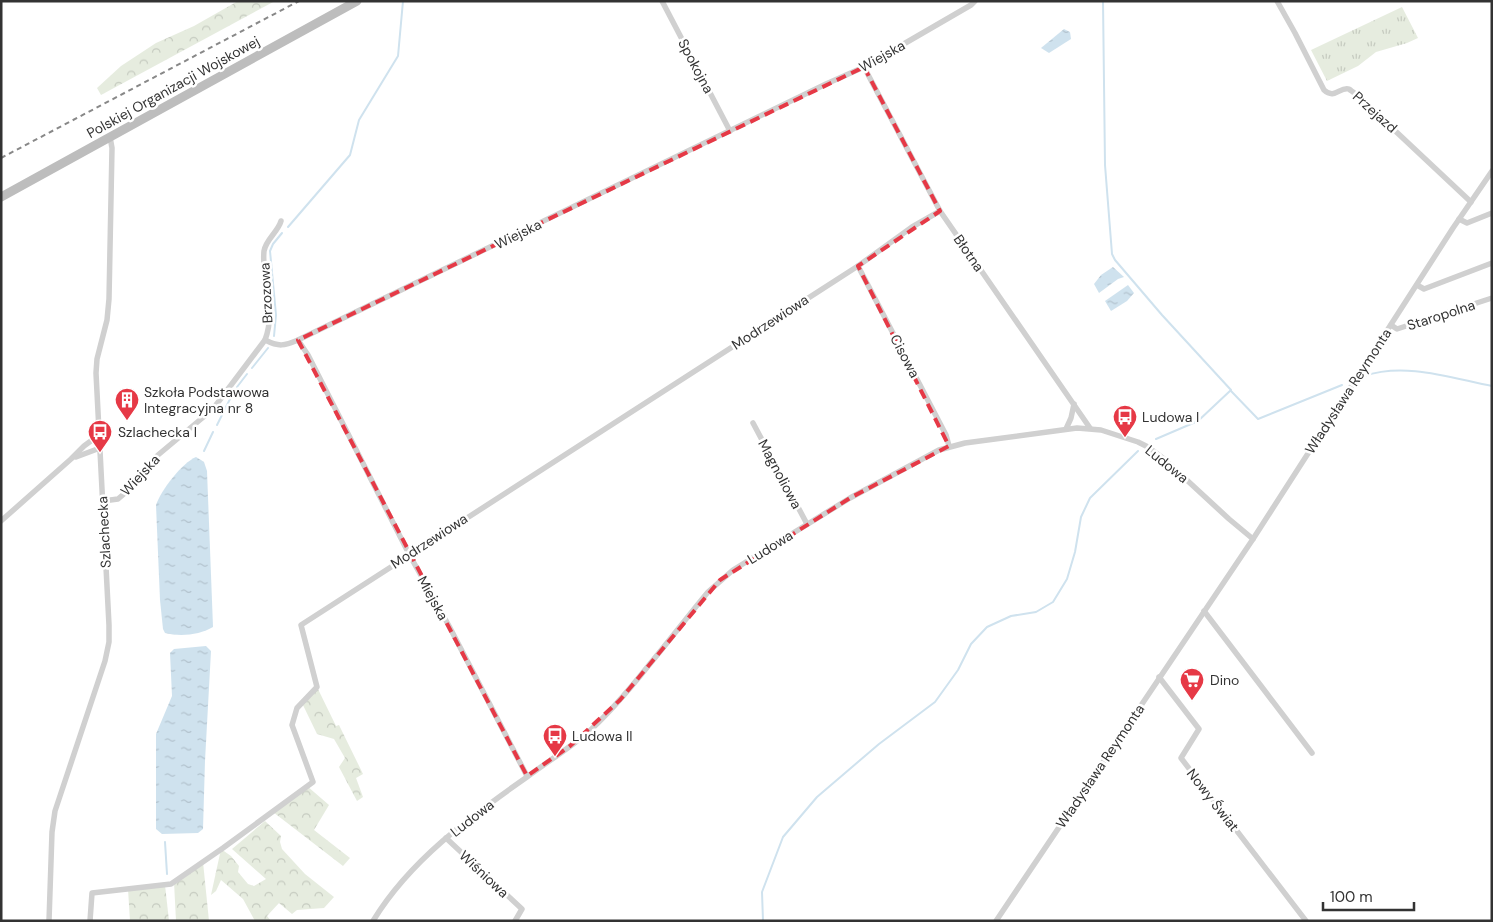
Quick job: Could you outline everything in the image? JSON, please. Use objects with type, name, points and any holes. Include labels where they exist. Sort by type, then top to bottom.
[{"type":"main road","name":"Polskiej Organizacji Wojskowej","points":[[1,197],[357,1]]},
{"type":"street","name":"Spokojna","points":[[662,1],[730,131]]},
{"type":"street","name":"Wiejska","points":[[103,501],[118,499],[158,455],[213,410],[265,340],[281,346],[298,340],[864,67],[971,6],[975,1]]},
{"type":"street","name":"Przejazd","points":[[1278,1],[1327,93],[1336,93],[1344,89],[1350,89],[1357,94],[1471,202]]},
{"type":"street","name":"Błotna","points":[[864,67],[940,211],[1090,428]]},
{"type":"street","name":"Szlachecka","points":[[49,921],[52,832],[56,811],[109,642],[96,373],[107,320],[109,299],[112,148],[110,137]]},
{"type":"street","name":"Władysława Reymonta","points":[[996,921],[1204,611],[1492,171]]},
{"type":"street","name":"Modrzewiowa","points":[[90,921],[92,894],[171,884],[314,782],[292,725],[297,708],[317,688],[301,624],[858,266],[912,227],[940,211]]},
{"type":"street","points":[[1460,219],[1467,224],[1492,213]]},
{"type":"street","name":"Brzozowa","points":[[265,340],[269,329],[270,313],[264,254],[265,247],[282,221]]},
{"type":"street","points":[[1417,285],[1424,289],[1492,263]]},
{"type":"street","name":"Cisowa","points":[[858,266],[946,435],[949,446]]},
{"type":"street","name":"Staropolna","points":[[1391,325],[1397,329],[1492,298]]},
{"type":"street","name":"Miejska","points":[[298,340],[308,355],[409,554],[449,626],[527,776]]},
{"type":"street","points":[[1066,429],[1074,404]]},
{"type":"street","name":"Magnoliowa","points":[[753,423],[807,524]]},
{"type":"street","name":"Ludowa","points":[[373,921],[399,884],[446,838],[474,815],[584,736],[609,712],[720,580],[733,570],[850,498],[917,461],[949,446],[1066,429],[1090,428],[1101,430],[1138,442],[1156,452],[1252,538]]},
{"type":"street","points":[[1,521],[84,446],[100,436]]},
{"type":"street","points":[[71,459],[100,448]]},
{"type":"street","points":[[1204,611],[1312,753]]},
{"type":"street","name":"Nowy Świat","points":[[1159,677],[1199,729],[1180,758],[1306,921]]},
{"type":"street","name":"Wiśniowa","points":[[446,838],[522,910],[515,921]]},
{"type":"highlighted area","points":[[864,67],[940,211],[858,266],[949,446],[850,498],[720,580],[620,700],[570,746],[527,776],[298,340]]},
{"type":"green space","points":[[238,1],[275,1],[101,95],[97,88],[121,66],[156,43],[194,26]]},
{"type":"green space","points":[[1402,7],[1418,38],[1376,52],[1358,66],[1327,81],[1311,50]]},
{"type":"green space","points":[[317,687],[336,726],[339,725],[363,774],[356,778],[363,797],[357,801],[339,767],[345,758],[334,739],[317,734],[302,703]]},
{"type":"green space","points":[[307,786],[329,805],[314,830],[350,858],[343,866],[273,812]]},
{"type":"green space","points":[[265,821],[281,836],[282,849],[305,874],[334,897],[324,908],[297,910],[292,914],[279,903],[267,916],[271,921],[255,921],[243,899],[221,880],[216,891],[211,895],[221,849],[231,856],[239,866],[238,872],[248,884],[254,886],[266,879],[232,849]]},
{"type":"green space","points":[[203,862],[209,921],[176,921],[174,882]]},
{"type":"green space","points":[[165,885],[169,921],[130,921],[128,889]]},
{"type":"water","points":[[1064,29],[1070,32],[1071,39],[1049,53],[1041,48]]},
{"type":"water","points":[[1113,267],[1124,277],[1118,279],[1099,293],[1094,284],[1101,275]]},
{"type":"water","points":[[1128,285],[1134,293],[1127,301],[1111,311],[1105,301]]},
{"type":"water","points":[[196,457],[204,462],[207,471],[213,627],[196,633],[171,634],[165,633],[163,629],[156,505],[162,492],[173,478],[190,460]]},
{"type":"water","points":[[206,646],[211,651],[203,829],[198,833],[162,834],[156,829],[156,734],[172,696],[170,653],[174,649]]},
{"type":"waterway","points":[[288,227],[350,155],[359,120],[398,56],[403,1]]},
{"type":"waterway","points":[[1103,1],[1105,165],[1112,254],[1162,315],[1231,390],[1198,421],[1156,439]]},
{"type":"waterway","points":[[274,336],[276,315],[270,251],[282,233]]},
{"type":"waterway","points":[[252,368],[268,348]]},
{"type":"waterway","points":[[1364,376],[1380,372],[1412,371],[1492,386]]},
{"type":"waterway","points":[[237,387],[247,374]]},
{"type":"waterway","points":[[1231,391],[1258,419],[1342,385]]},
{"type":"waterway","points":[[217,425],[233,393]]},
{"type":"waterway","points":[[204,451],[213,432]]},
{"type":"waterway","points":[[763,921],[762,892],[783,837],[817,797],[879,744],[935,702],[958,670],[971,644],[987,627],[1011,616],[1036,612],[1053,602],[1067,579],[1075,552],[1081,517],[1090,498],[1138,451]]},
{"type":"waterway","points":[[165,842],[167,874]]},
{"type":"railway","points":[[1,158],[299,1]]},
{"type":"place","name":"Szkoła Podstawowa Integracyjna nr 8","points":[[127,421]]},
{"type":"place","name":"Ludowa I","points":[[1125,438]]},
{"type":"place","name":"Szlachecka I","points":[[100,453]]},
{"type":"place","name":"Dino","points":[[1192,701]]},
{"type":"place","name":"Ludowa II","points":[[555,757]]}]
